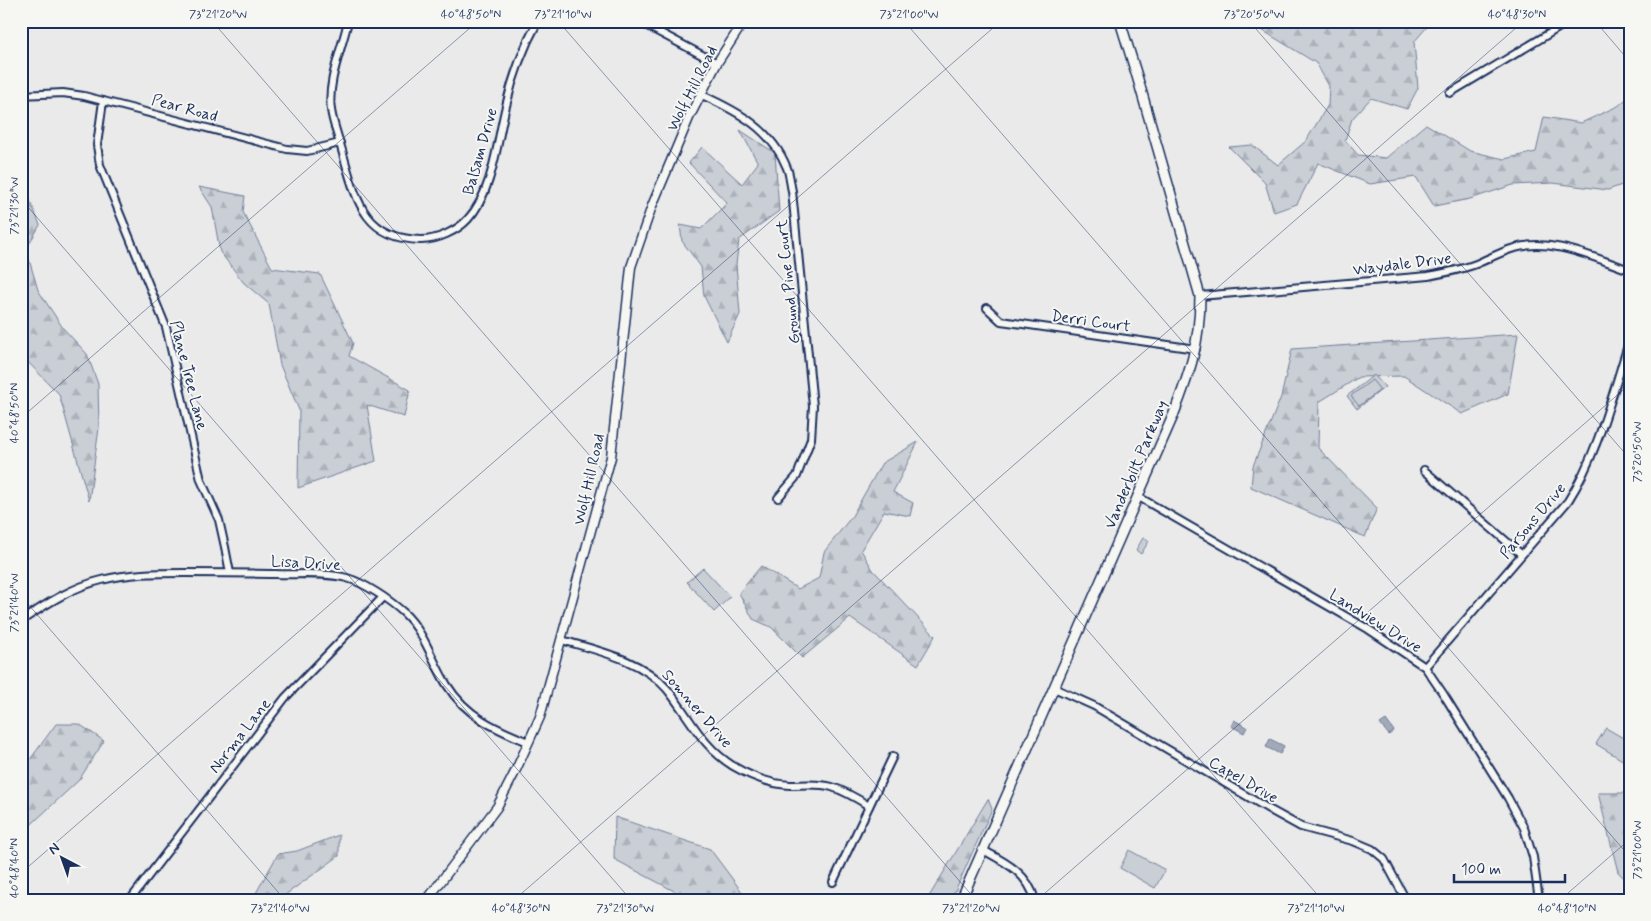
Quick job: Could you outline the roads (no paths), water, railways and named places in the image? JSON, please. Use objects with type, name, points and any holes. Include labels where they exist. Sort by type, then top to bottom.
[{"type":"main road","name":"Vanderbilt Parkway","points":[[961,900],[1173,416],[1196,350],[1200,325],[1200,296],[1145,101],[1120,21]]},
{"type":"street","name":"Balsam Drive","points":[[348,21],[331,90],[331,110],[353,191],[362,210],[373,223],[389,234],[407,240],[428,240],[448,234],[467,221],[480,202],[491,172],[515,73],[523,49],[538,21]]},
{"type":"street","points":[[638,21],[717,62]]},
{"type":"street","name":"Wolf Hill Road","points":[[427,900],[497,807],[540,717],[611,457],[631,267],[652,206],[689,118],[717,62],[744,21]]},
{"type":"street","points":[[1450,93],[1570,21]]},
{"type":"street","name":"Pear Road","points":[[21,95],[63,93],[103,100],[287,148],[307,151],[340,143]]},
{"type":"street","name":"Ground Pine Court","points":[[702,95],[748,119],[763,131],[777,149],[787,169],[792,190],[813,406],[811,439],[798,476],[778,498]]},
{"type":"street","name":"Plane Tree Lane","points":[[103,100],[97,145],[100,165],[166,327],[199,473],[219,520],[226,546],[230,573]]},
{"type":"street","name":"Waydale Drive","points":[[1200,296],[1428,276],[1476,264],[1512,248],[1530,245],[1547,245],[1569,250],[1630,270]]},
{"type":"street","name":"Derri Court","points":[[987,308],[1001,321],[1196,350]]},
{"type":"street","name":"Parsons Drive","points":[[1425,667],[1568,501],[1580,482],[1591,459],[1630,339]]},
{"type":"street","points":[[1424,470],[1521,554]]},
{"type":"street","name":"Landview Drive","points":[[1137,496],[1368,629],[1425,667],[1474,742],[1524,828],[1533,857],[1539,900]]},
{"type":"street","name":"Lisa Drive","points":[[21,621],[45,604],[73,589],[100,580],[122,576],[150,573],[230,573],[347,578],[363,585],[404,613],[419,630],[447,684],[460,703],[498,730],[528,742]]},
{"type":"street","name":"Norma Lane","points":[[130,900],[285,698],[382,597]]},
{"type":"street","name":"Somner Drive","points":[[562,640],[625,660],[648,673],[666,689],[696,732],[712,750],[733,766],[769,782],[832,787],[869,806]]},
{"type":"street","name":"Capel Drive","points":[[1054,688],[1094,706],[1272,811],[1301,826],[1372,848],[1384,859],[1406,900]]},
{"type":"street","points":[[833,882],[893,756]]},
{"type":"street","points":[[983,850],[1009,864],[1025,878],[1035,900]]},
{"type":"water","points":[[1234,720],[1247,727],[1244,733],[1231,726]]},
{"type":"water","points":[[1386,720],[1394,731],[1389,735],[1380,724]]},
{"type":"water","points":[[1270,739],[1284,746],[1280,754],[1266,747]]}]
